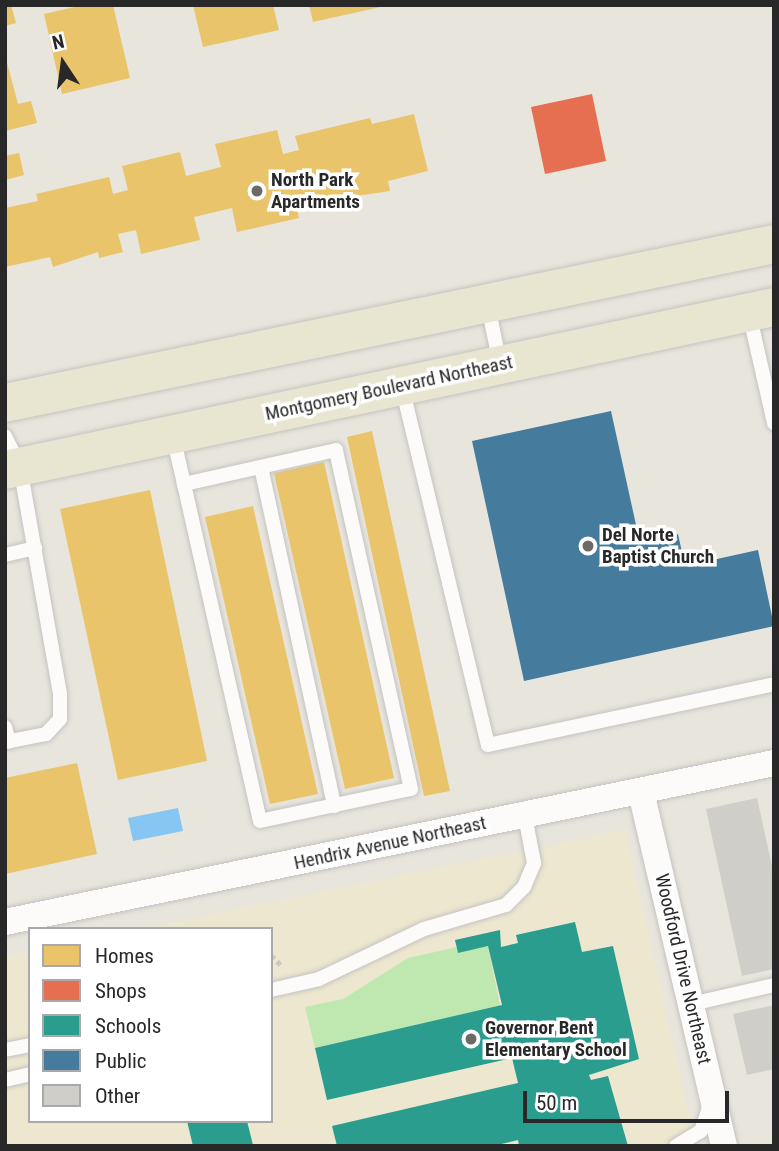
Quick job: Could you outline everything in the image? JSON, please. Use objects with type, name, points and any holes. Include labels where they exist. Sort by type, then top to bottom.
[{"type":"main road","points":[[5,403],[774,244]]},
{"type":"main road","name":"Montgomery Boulevard Northeast","points":[[10,458],[173,434],[761,309]]},
{"type":"street","name":"Hendrix Avenue Northeast","points":[[5,922],[774,763]]},
{"type":"street","name":"Woodford Drive Northeast","points":[[641,792],[724,1146]]},
{"type":"lane","points":[[488,304],[500,364]]},
{"type":"lane","points":[[761,309],[774,423]]},
{"type":"lane","points":[[402,386],[488,745],[774,684]]},
{"type":"lane","points":[[173,434],[184,484],[260,821],[411,789],[336,450],[184,484]]},
{"type":"lane","points":[[6,737],[46,734],[60,719],[55,655],[35,548],[10,458]]},
{"type":"lane","points":[[261,467],[334,806]]},
{"type":"lane","points":[[5,555],[35,548]]},
{"type":"lane","points":[[273,990],[319,979],[424,929],[506,905],[524,887],[534,863],[525,816]]},
{"type":"lane","points":[[691,1004],[774,985]]},
{"type":"lane","points":[[5,1050],[28,1045]]},
{"type":"lane","points":[[5,1080],[28,1074]]},
{"type":"lane","points":[[676,1146],[701,1131],[713,1097]]},
{"type":"path","points":[[273,957],[285,969]]},
{"type":"shaded area","name":"Governor Bent Elementary School","points":[[625,830],[696,1146],[5,1146],[5,956],[28,951],[28,1123],[273,1123],[273,927],[150,927]]},
{"type":"green space","points":[[488,946],[500,1006],[315,1048],[305,1007],[343,999],[408,958],[457,947]]},
{"type":"water","points":[[178,808],[183,831],[133,841],[128,818]]},
{"type":"building: Homes","points":[[5,5],[11,5],[16,23],[5,26]]},
{"type":"building: Homes","points":[[83,5],[113,5],[130,78],[62,94],[44,14]]},
{"type":"building: Homes","points":[[193,5],[273,5],[279,30],[203,47]]},
{"type":"building: Homes","points":[[309,5],[385,5],[385,6],[313,22]]},
{"type":"building: Homes","points":[[5,55],[18,104],[31,101],[37,123],[5,131]]},
{"type":"building: Homes","name":"North Park Apartments","points":[[414,114],[428,171],[388,181],[390,191],[336,199],[337,205],[313,210],[312,205],[297,209],[299,218],[237,232],[232,208],[194,217],[200,240],[141,254],[136,230],[118,234],[123,252],[99,258],[98,252],[53,267],[50,257],[5,267],[5,208],[38,201],[36,194],[109,177],[113,194],[128,190],[122,166],[180,152],[186,176],[221,167],[215,144],[277,130],[283,154],[299,150],[295,136],[370,118],[372,124]]},
{"type":"building: Homes","points":[[19,153],[24,175],[5,180],[5,156]]},
{"type":"building: Homes","points":[[372,431],[450,791],[424,796],[347,437]]},
{"type":"building: Homes","points":[[324,462],[394,778],[345,789],[274,473]]},
{"type":"building: Homes","points":[[150,490],[207,761],[118,780],[60,509]]},
{"type":"building: Homes","points":[[253,506],[318,794],[270,804],[205,517]]},
{"type":"building: Homes","points":[[77,763],[97,854],[5,874],[5,778]]},
{"type":"building: Shops","points":[[592,94],[606,161],[545,174],[531,107]]},
{"type":"building: Schools","points":[[575,922],[582,952],[613,946],[639,1059],[589,1075],[591,1080],[608,1076],[628,1146],[519,1146],[518,1140],[493,1146],[337,1146],[332,1126],[518,1083],[512,1058],[327,1100],[315,1048],[502,1005],[488,946],[458,953],[455,940],[500,930],[501,947],[518,943],[516,935]]},
{"type":"building: Schools","points":[[187,1123],[248,1123],[253,1145],[193,1146]]},
{"type":"building: Public","name":"Del Norte Baptist Church","points":[[611,411],[640,543],[678,534],[685,566],[758,550],[774,626],[524,681],[472,441]]},
{"type":"building: Other","points":[[757,798],[774,875],[774,969],[742,976],[706,809]]},
{"type":"building: Other","points":[[774,1005],[774,1069],[747,1075],[733,1014]]},
{"type":"place","name":"North Park Apartments","points":[[257,191]]},
{"type":"place","name":"Del Norte Baptist Church","points":[[588,546]]},
{"type":"place","name":"Governor Bent Elementary School","points":[[471,1039]]}]
